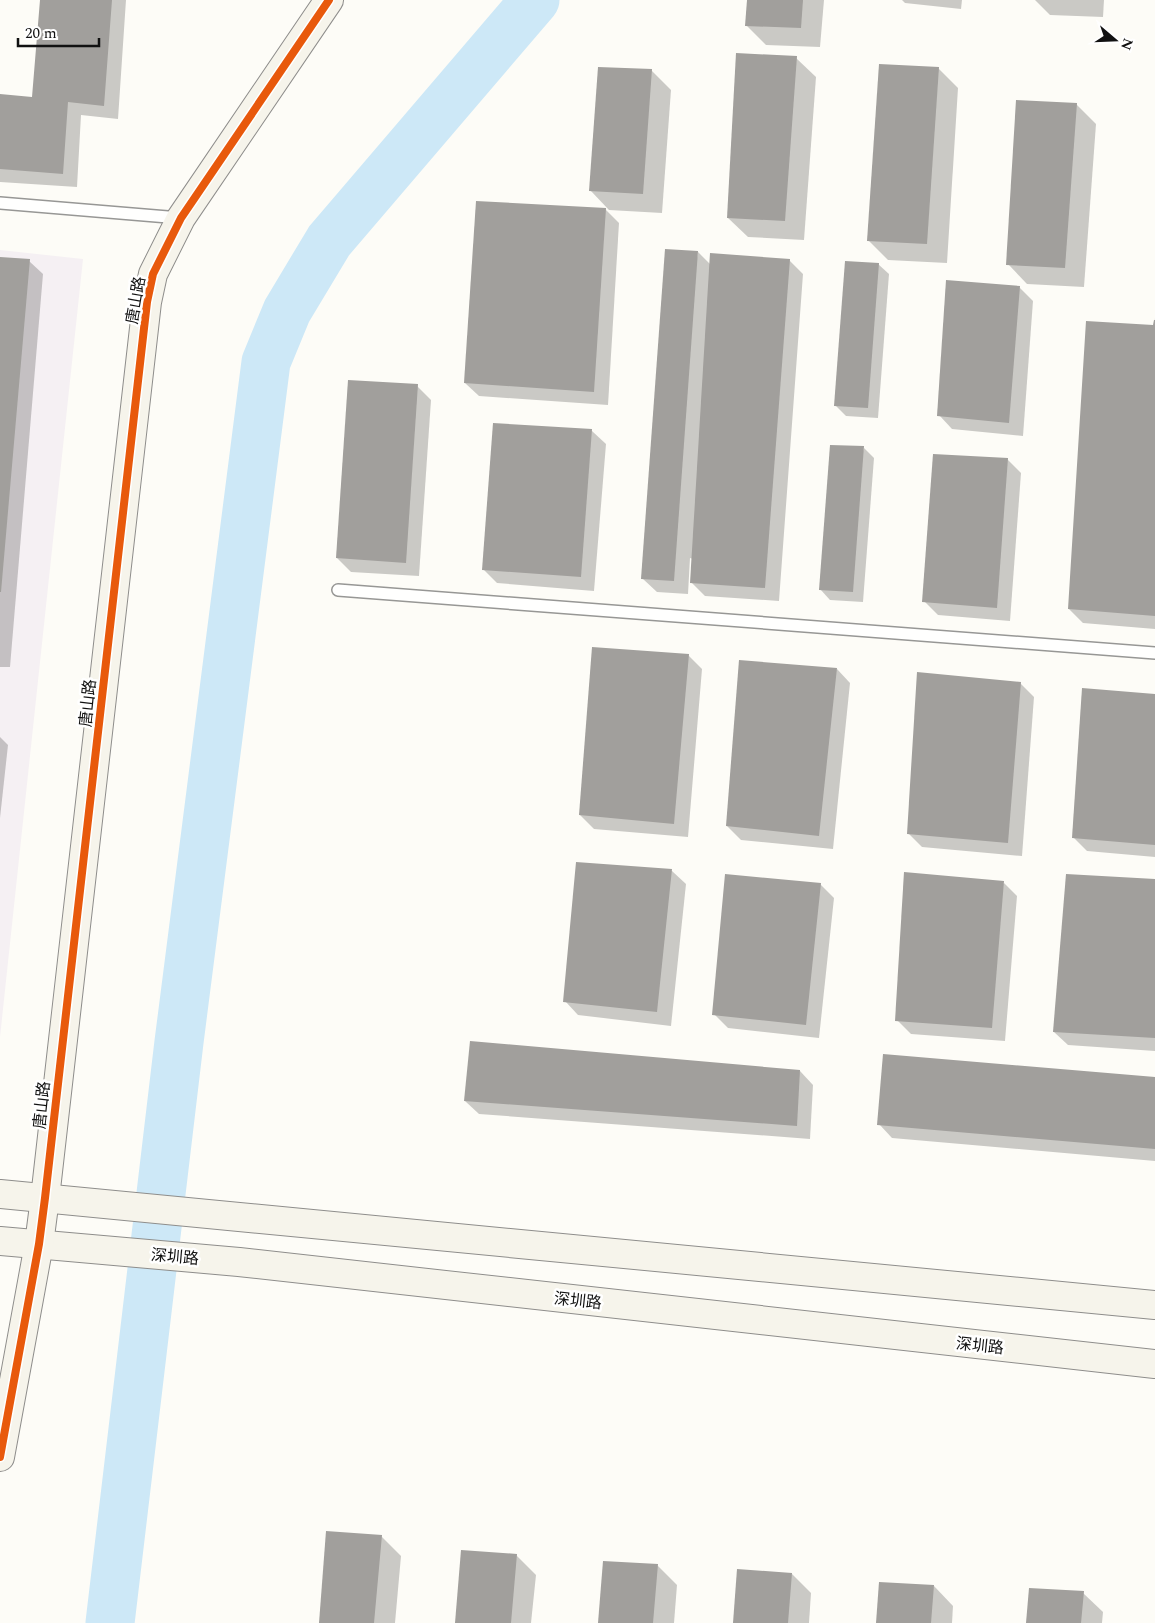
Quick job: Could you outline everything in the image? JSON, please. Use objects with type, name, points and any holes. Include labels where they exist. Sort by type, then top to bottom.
[{"type":"main road","name":"唐山路","points":[[0,1457],[39,1244],[45,1198],[147,302],[153,274],[181,218],[328,0]]},
{"type":"main road","points":[[0,1194],[1155,1305]]},
{"type":"main road","name":"深圳路","points":[[0,1241],[239,1262],[1155,1364]]},
{"type":"lane","points":[[0,203],[181,218]]},
{"type":"lane","points":[[338,590],[1155,653]]},
{"type":"shaded area","points":[[0,250],[83,259],[0,1037]]},
{"type":"building","points":[[40,0],[112,0],[104,106],[68,102],[63,174],[0,169],[0,94],[32,97]]},
{"type":"building","points":[[747,0],[803,0],[801,28],[745,26]]},
{"type":"building","points":[[736,53],[797,56],[785,221],[727,218]]},
{"type":"building","points":[[879,64],[939,67],[927,244],[867,241]]},
{"type":"building","points":[[598,67],[652,69],[643,194],[589,191]]},
{"type":"building","points":[[1016,100],[1077,103],[1065,268],[1006,265]]},
{"type":"building","points":[[476,201],[606,208],[594,392],[464,383]]},
{"type":"building","points":[[665,249],[698,251],[674,581],[641,579]]},
{"type":"building","points":[[710,253],[790,259],[765,588],[690,583]]},
{"type":"building","points":[[0,257],[30,259],[1,592],[0,592]]},
{"type":"building","points":[[845,261],[879,263],[868,408],[834,406]]},
{"type":"building","points":[[946,280],[1020,286],[1009,423],[937,416]]},
{"type":"building","points":[[1154,320],[1155,616],[1068,609],[1086,321],[1153,325]]},
{"type":"building","points":[[348,380],[418,384],[406,563],[336,558]]},
{"type":"building","points":[[493,423],[592,429],[581,577],[482,570]]},
{"type":"building","points":[[830,445],[864,446],[853,592],[819,590]]},
{"type":"building","points":[[933,454],[1008,458],[997,608],[922,602]]},
{"type":"building","points":[[592,647],[689,654],[674,824],[579,815]]},
{"type":"building","points":[[739,660],[837,668],[819,836],[726,826]]},
{"type":"building","points":[[917,672],[1021,682],[1008,843],[907,834]]},
{"type":"building","points":[[1082,688],[1155,694],[1155,845],[1072,838]]},
{"type":"building","points":[[576,862],[672,869],[657,1012],[563,1002]]},
{"type":"building","points":[[904,872],[1004,881],[992,1028],[895,1021]]},
{"type":"building","points":[[725,874],[821,883],[806,1025],[712,1015]]},
{"type":"building","points":[[1066,874],[1155,879],[1155,1038],[1053,1032]]},
{"type":"building","points":[[470,1041],[800,1070],[797,1126],[464,1101]]},
{"type":"building","points":[[883,1054],[1155,1077],[1155,1149],[877,1125]]},
{"type":"building","points":[[326,1531],[382,1535],[374,1623],[319,1623]]},
{"type":"building","points":[[461,1550],[517,1554],[511,1623],[455,1623]]},
{"type":"building","points":[[603,1561],[658,1564],[653,1623],[598,1623]]},
{"type":"building","points":[[737,1569],[792,1573],[788,1623],[733,1623]]},
{"type":"building","points":[[879,1582],[934,1585],[931,1623],[876,1623]]},
{"type":"building","points":[[1029,1588],[1084,1591],[1081,1623],[1026,1623]]},
{"type":"waterway","points":[[110,1623],[179,1042],[266,362],[287,311],[329,241],[535,0]]},
{"type":"cycle path","points":[[0,1457],[39,1244],[45,1198],[147,302],[153,274],[181,218],[329,0]]}]
